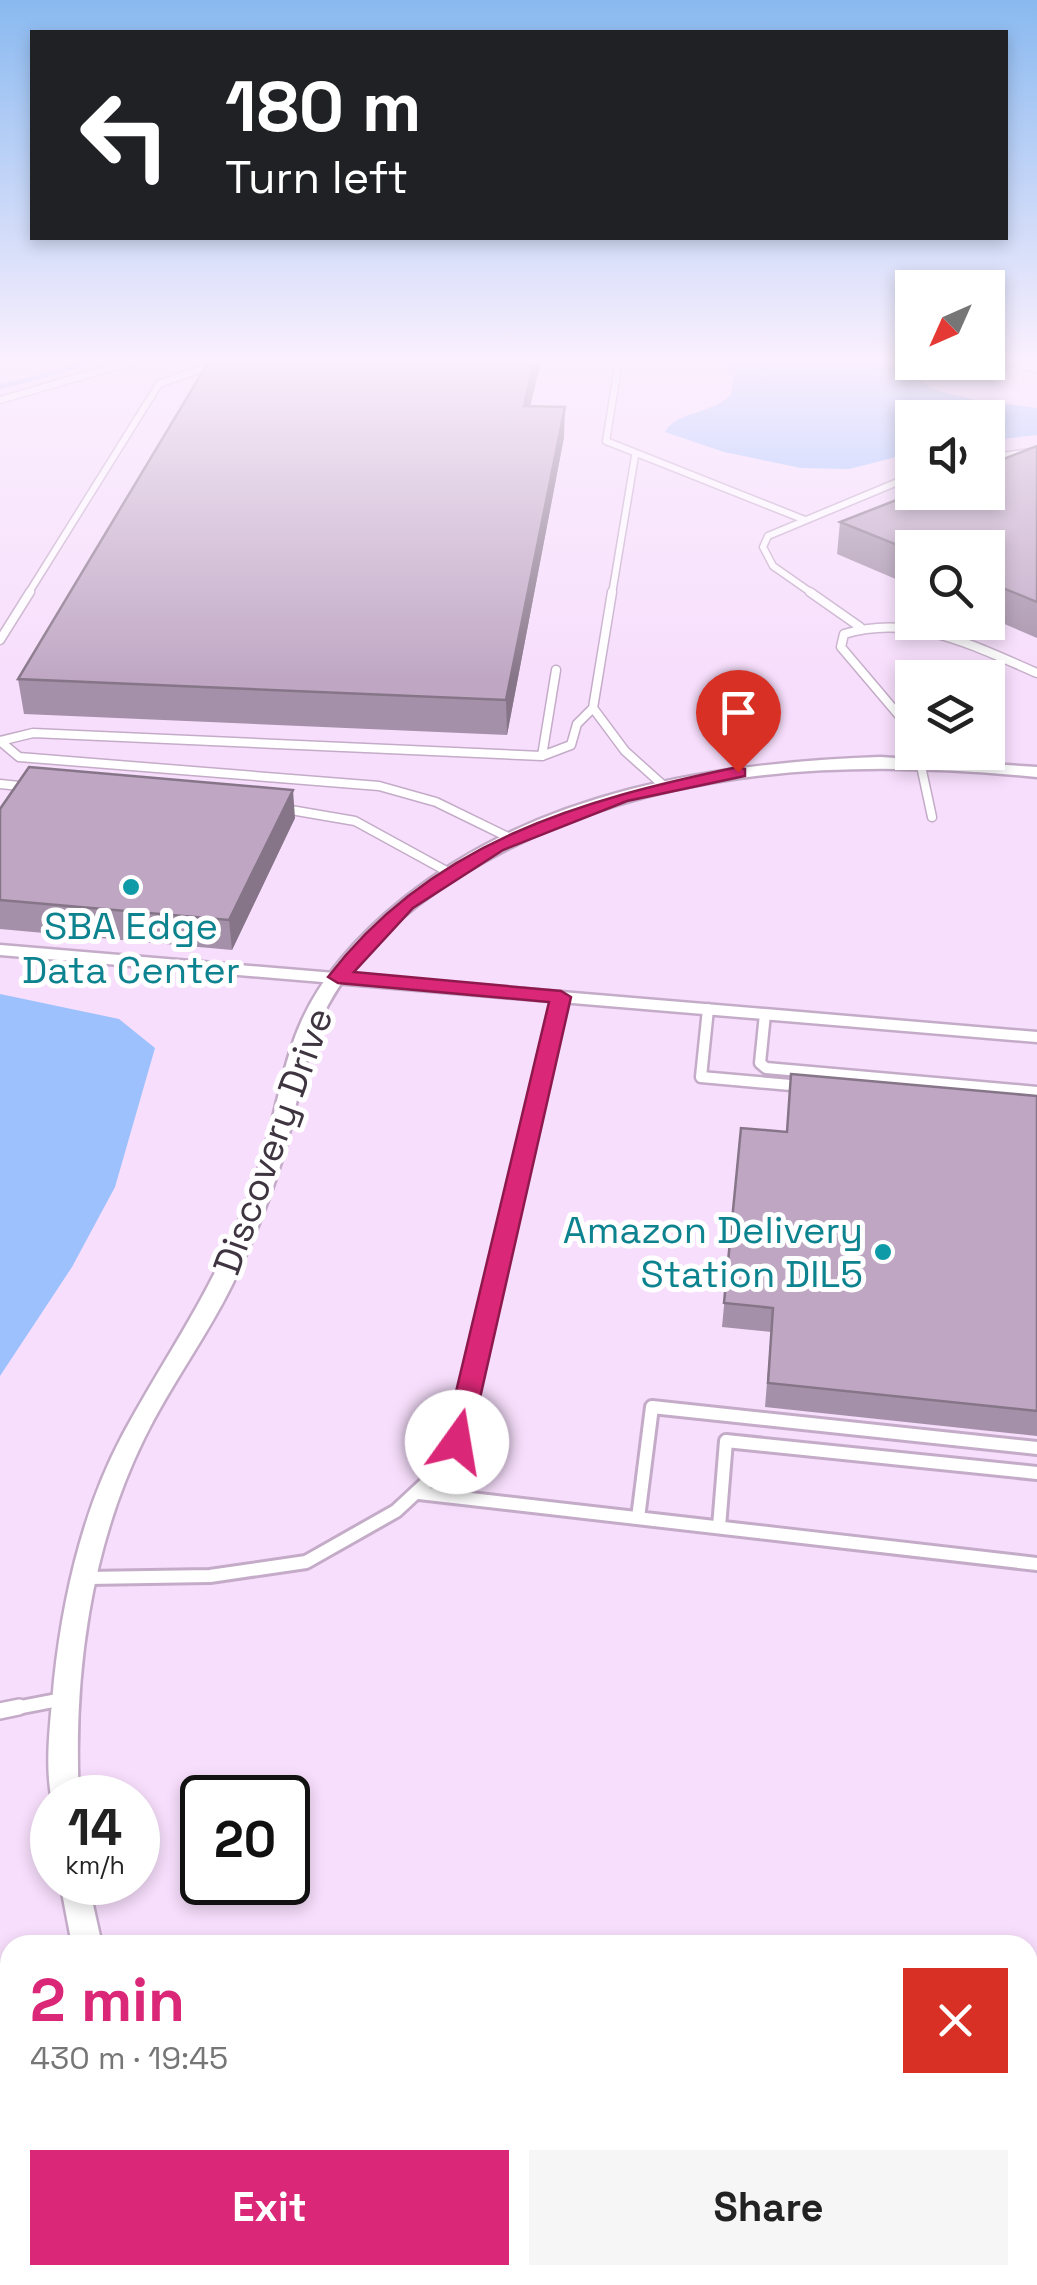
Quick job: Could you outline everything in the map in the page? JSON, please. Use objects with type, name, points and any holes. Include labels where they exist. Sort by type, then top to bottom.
[{"type":"street","name":"Discovery Drive","points":[[65,1775],[64,1699],[100,1523],[132,1439],[218,1291],[247,1226],[270,1164],[298,1049],[318,1006],[338,977],[379,928],[450,873],[512,839],[581,810],[664,786],[784,766],[895,759]]},
{"type":"street","name":"Discovery Drive","points":[[1005,768],[1037,772]]},
{"type":"street","points":[[79,1905],[86,1935]]},
{"type":"lane","points":[[0,640],[107,468]]},
{"type":"lane","points":[[0,741],[33,733],[542,756],[571,745],[577,724],[593,708],[634,468]]},
{"type":"lane","points":[[667,468],[805,520]]},
{"type":"lane","points":[[860,627],[774,566],[763,547],[768,536],[895,483]]},
{"type":"lane","points":[[895,711],[840,647],[844,634],[860,627],[899,625],[947,636],[1037,673]]},
{"type":"lane","points":[[542,756],[556,670]]},
{"type":"lane","points":[[593,708],[625,751],[664,786]]},
{"type":"lane","points":[[0,741],[19,756],[379,786],[436,802],[512,839]]},
{"type":"lane","points":[[923,770],[932,818]]},
{"type":"lane","points":[[0,784],[39,788]]},
{"type":"lane","points":[[274,807],[355,821],[450,873]]},
{"type":"lane","points":[[0,950],[1037,1037]]},
{"type":"lane","points":[[87,1578],[210,1576],[306,1562],[396,1512],[419,1493],[457,1442],[561,997]]},
{"type":"lane","points":[[708,1009],[701,1076],[820,1088]]},
{"type":"lane","points":[[765,1014],[760,1063],[766,1068],[1037,1092]]},
{"type":"lane","points":[[638,1518],[652,1407],[1037,1448]]},
{"type":"lane","points":[[719,1527],[726,1440],[1037,1474]]},
{"type":"lane","points":[[419,1493],[1037,1564]]},
{"type":"lane","points":[[0,1711],[64,1699]]},
{"type":"water","points":[[0,994],[119,1019],[155,1048],[115,1187],[72,1267],[0,1376]]},
{"type":"building","points":[[145,468],[553,468],[506,700],[18,679]]},
{"type":"building","points":[[1005,468],[1037,468],[1037,602],[1005,589],[1005,530],[895,530],[895,544],[840,522],[895,501],[895,510],[1005,510]]},
{"type":"building","name":"SBA Edge Data Center","points":[[29,767],[293,790],[229,920],[0,900],[0,809]]},
{"type":"building","name":"Amazon Delivery Station DIL5","points":[[791,1074],[1037,1096],[1037,1411],[768,1383],[773,1308],[724,1303],[741,1128],[787,1132]]},
{"type":"place","name":"SBA Edge Data Center","points":[[131,887]]},
{"type":"place","name":"Amazon Delivery Station DIL5","points":[[883,1252]]},
{"type":"route","points":[[457,1442],[561,997],[338,977],[379,928],[406,904],[456,868],[496,846],[536,827],[622,797],[738,772]]}]
